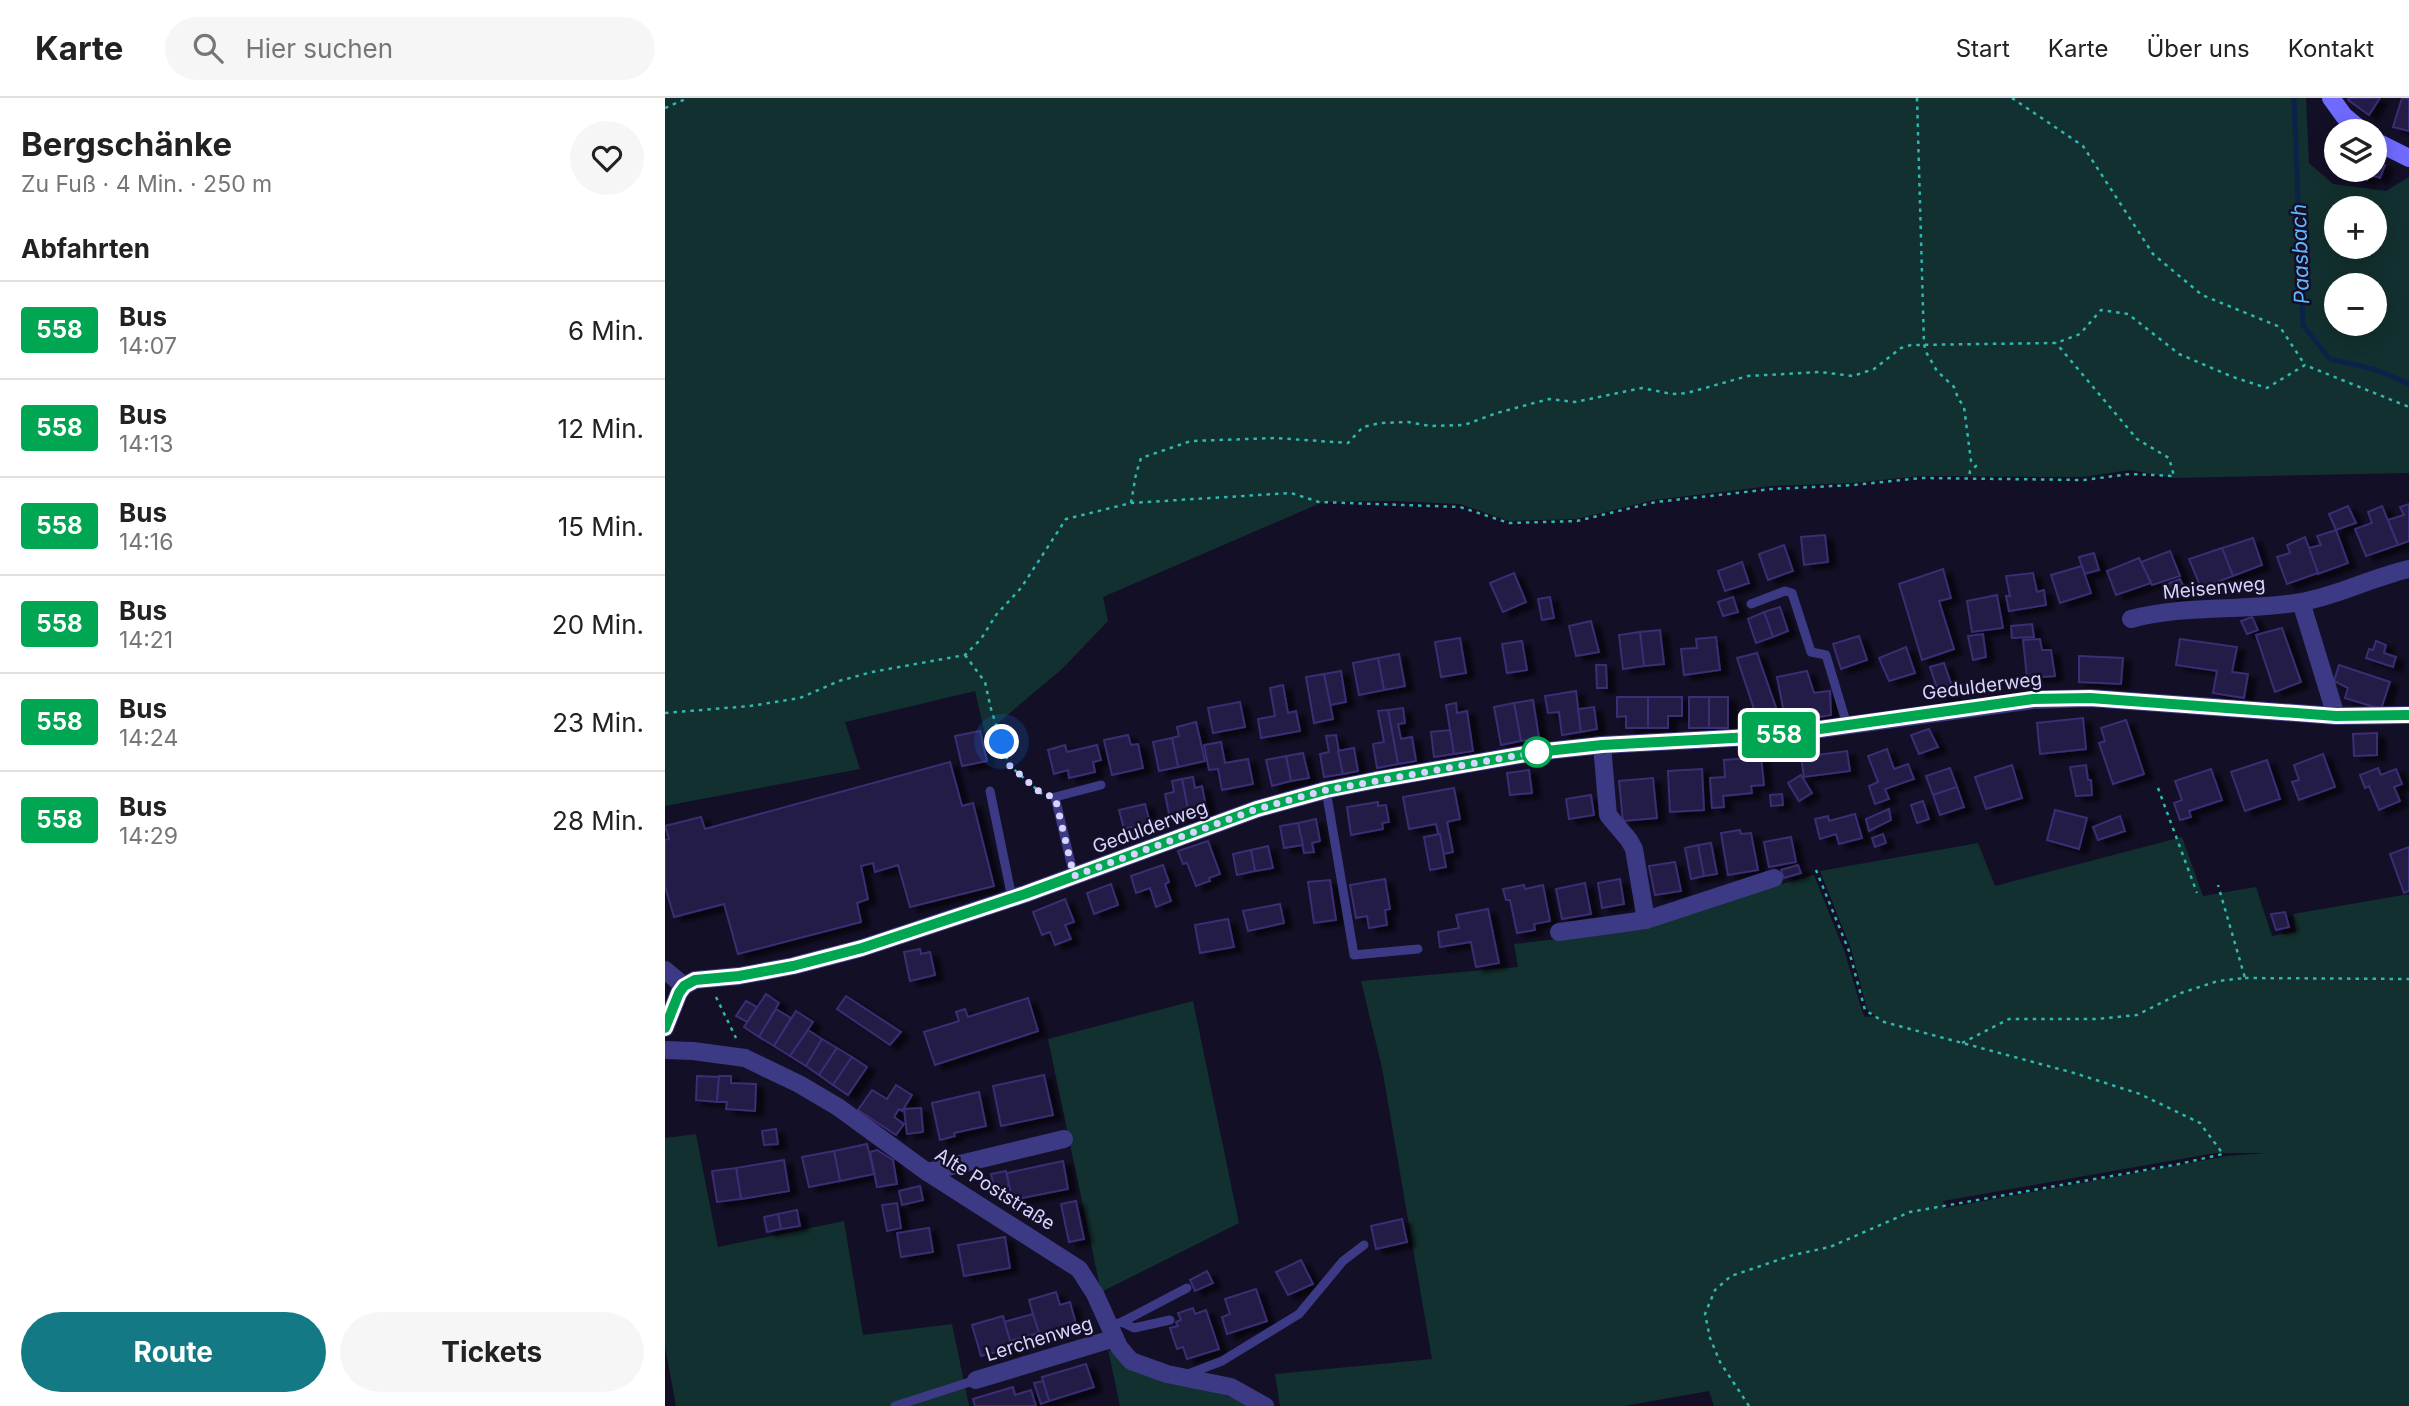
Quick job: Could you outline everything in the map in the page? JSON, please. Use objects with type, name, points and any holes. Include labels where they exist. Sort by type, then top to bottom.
[{"type":"street","points":[[2331,98],[2348,119]]},
{"type":"street","points":[[2387,147],[2409,158]]},
{"type":"street","name":"Meisenweg","points":[[2131,619],[2157,613],[2301,602],[2409,569]]},
{"type":"street","points":[[2301,602],[2336,716]]},
{"type":"street","name":"Gedulderweg","points":[[684,986],[701,979],[753,974],[851,951],[1012,898],[1257,809],[1326,790],[1537,752],[1602,745],[1729,740],[1978,706],[2064,698],[2336,716],[2409,715]]},
{"type":"street","points":[[1602,745],[1608,816],[1629,840],[1633,849],[1646,920]]},
{"type":"street","points":[[1559,932],[1646,920],[1774,878]]},
{"type":"street","points":[[665,970],[684,986],[665,1028]]},
{"type":"street","name":"Alte Poststraße","points":[[665,1050],[745,1058],[838,1107],[927,1172],[1070,1261],[1087,1278],[1116,1329],[1123,1355],[1131,1361],[1149,1369],[1231,1387],[1265,1406]]},
{"type":"street","points":[[927,1172],[1064,1139]]},
{"type":"street","name":"Lerchenweg","points":[[976,1380],[1116,1329]]},
{"type":"lane","points":[[1751,604],[1785,591],[1792,593],[1811,652],[1826,655],[1847,725]]},
{"type":"lane","points":[[1074,876],[1055,797],[1101,785]]},
{"type":"lane","points":[[1326,790],[1354,955],[1418,949]]},
{"type":"lane","points":[[990,791],[1012,898]]},
{"type":"lane","points":[[1181,1376],[1222,1361],[1299,1314],[1343,1261],[1364,1245]]},
{"type":"lane","points":[[1116,1329],[1187,1288]]},
{"type":"lane","points":[[1116,1329],[1170,1320]]},
{"type":"lane","points":[[894,1406],[976,1380]]},
{"type":"path","points":[[665,108],[688,98]]},
{"type":"path","points":[[1917,98],[1924,344],[1937,371],[1954,387],[1964,407],[1971,461],[1976,466],[1970,471],[1969,479]]},
{"type":"path","points":[[2012,98],[2083,146],[2153,254],[2202,295],[2280,327],[2305,365],[2409,407]]},
{"type":"path","points":[[1131,503],[1141,458],[1191,441],[1276,438],[1348,443],[1363,427],[1380,423],[1464,425],[1549,399],[1575,402],[1642,388],[1672,394],[1687,393],[1748,376],[1820,372],[1853,376],[1874,369],[1901,348],[1924,344],[2056,343],[2080,334],[2101,310],[2128,314],[2179,354],[2267,388],[2305,365]]},
{"type":"path","points":[[665,713],[750,706],[800,698],[839,681],[872,672],[965,655],[981,639],[996,615],[1021,589],[1066,519],[1131,503],[1291,493],[1319,502],[1460,507],[1509,523],[1577,521],[1655,502],[1772,489],[1921,478],[2084,480],[2130,474],[2174,476],[2169,458],[2137,439],[2056,343]]},
{"type":"path","points":[[965,655],[985,682],[1009,765],[1042,794],[1055,797]]},
{"type":"path","points":[[2158,788],[2197,893]]},
{"type":"path","points":[[1749,1406],[1720,1362],[1710,1338],[1705,1314],[1715,1290],[1731,1276],[1793,1255],[1830,1247],[1910,1212],[2223,1154],[2200,1123],[2165,1105],[2074,1073],[1884,1022],[1865,1010],[1849,951],[1816,870]]},
{"type":"path","points":[[2218,885],[2245,978]]},
{"type":"path","points":[[1962,1042],[2009,1019],[2137,1016],[2181,993],[2218,981],[2245,978],[2409,979]]},
{"type":"path","points":[[720,1005],[727,1020]]},
{"type":"green space","points":[[665,98],[2306,98],[2309,163],[2324,176],[2324,182],[2386,191],[2409,177],[2409,473],[2174,478],[2130,470],[2083,477],[1920,476],[1853,483],[1771,486],[1654,500],[1577,519],[1509,521],[1460,504],[1323,502],[1103,597],[1108,621],[1062,669],[985,734],[975,691],[845,722],[860,769],[665,806]]},
{"type":"green space","points":[[2182,837],[2203,896],[2256,887],[2272,936],[2296,932],[2293,914],[2409,894],[2409,1406],[1714,1406],[1709,1391],[1624,1406],[1280,1406],[1275,1374],[1432,1359],[1382,1068],[1361,981],[1518,967],[1514,944],[1647,929],[1780,880],[1782,884],[1814,875],[1845,953],[1862,1011],[1865,1017],[1875,1016],[1867,1009],[1851,949],[1820,871],[1978,843],[1995,886]],"holes":[[[2215,1153],[2267,1153],[2227,1156],[1945,1208],[1943,1201]]]},
{"type":"green space","points":[[1193,1001],[1239,1223],[1101,1292],[1048,1039]]},
{"type":"green space","points":[[696,1134],[718,1247],[844,1221],[863,1335],[952,1324],[969,1406],[676,1406],[665,1346],[665,1138]]},
{"type":"green space","points":[[1108,1349],[1129,1368],[1189,1383],[1250,1406],[1120,1406]]},
{"type":"building","points":[[2380,98],[2369,115],[2348,100]]},
{"type":"building","points":[[2402,98],[2409,99],[2409,131],[2393,127]]},
{"type":"building","points":[[2409,504],[2409,541],[2398,545],[2388,520],[2404,515],[2400,507]]},
{"type":"building","points":[[2348,506],[2356,523],[2336,530],[2329,514]]},
{"type":"building","points":[[2382,506],[2398,545],[2366,556],[2355,529],[2372,523],[2368,512]]},
{"type":"building","points":[[2336,530],[2348,563],[2318,574],[2309,548],[2321,545],[2317,536]]},
{"type":"building","points":[[1825,535],[1828,562],[1804,565],[1801,537]]},
{"type":"building","points":[[2305,537],[2318,573],[2287,584],[2277,557],[2290,553],[2287,545]]},
{"type":"building","points":[[2253,538],[2262,565],[2233,576],[2222,548]]},
{"type":"building","points":[[1784,545],[1793,571],[1768,580],[1759,554]]},
{"type":"building","points":[[2222,548],[2233,576],[2201,588],[2189,559]]},
{"type":"building","points":[[2170,551],[2180,576],[2152,585],[2141,562]]},
{"type":"building","points":[[2094,553],[2099,570],[2084,574],[2079,557]]},
{"type":"building","points":[[2139,558],[2151,583],[2116,595],[2107,571]]},
{"type":"building","points":[[1742,562],[1749,583],[1725,591],[1718,571]]},
{"type":"building","points":[[2082,566],[2091,593],[2060,603],[2051,575]]},
{"type":"building","points":[[1943,569],[1951,598],[1939,601],[1954,649],[1922,660],[1899,584]]},
{"type":"building","points":[[1514,573],[1526,602],[1503,612],[1490,583]]},
{"type":"building","points":[[2033,573],[2037,592],[2044,590],[2046,605],[2009,611],[2006,596],[2010,596],[2006,576]]},
{"type":"building","points":[[2180,579],[2187,594],[2171,599],[2164,585]]},
{"type":"building","points":[[1997,595],[2003,628],[1972,632],[1967,601]]},
{"type":"building","points":[[1550,597],[1554,618],[1542,620],[1538,599]]},
{"type":"building","points":[[1733,597],[1738,612],[1723,616],[1718,602]]},
{"type":"building","points":[[1780,607],[1788,631],[1773,637],[1764,612]]},
{"type":"building","points":[[1764,612],[1773,637],[1756,643],[1748,619]]},
{"type":"building","points":[[2252,617],[2258,630],[2247,634],[2241,621]]},
{"type":"building","points":[[1591,621],[1599,652],[1576,656],[1569,626]]},
{"type":"building","points":[[2032,624],[2034,637],[2012,638],[2011,626]]},
{"type":"building","points":[[2282,628],[2301,682],[2275,692],[2256,635]]},
{"type":"building","points":[[1660,630],[1664,664],[1644,666],[1640,632]]},
{"type":"building","points":[[1640,632],[1644,666],[1623,669],[1619,635]]},
{"type":"building","points":[[1983,634],[1986,657],[1973,660],[1968,636]]},
{"type":"building","points":[[1859,636],[1867,660],[1841,669],[1833,644]]},
{"type":"building","points":[[1716,637],[1720,670],[1684,675],[1681,649],[1697,648],[1696,639]]},
{"type":"building","points":[[1460,638],[1466,673],[1441,677],[1435,642]]},
{"type":"building","points":[[2040,639],[2042,650],[2051,650],[2055,676],[2027,678],[2023,640]]},
{"type":"building","points":[[2180,639],[2237,647],[2232,672],[2248,674],[2244,698],[2213,693],[2217,671],[2176,665]]},
{"type":"building","points":[[1522,641],[1527,670],[1507,673],[1502,644]]},
{"type":"building","points":[[2376,641],[2386,645],[2384,653],[2396,657],[2393,667],[2366,658]]},
{"type":"building","points":[[1906,647],[1915,673],[1889,681],[1879,658]]},
{"type":"building","points":[[1757,653],[1781,722],[1760,727],[1737,658]]},
{"type":"building","points":[[1399,654],[1405,686],[1384,690],[1378,658]]},
{"type":"building","points":[[2079,656],[2123,658],[2121,684],[2079,682]]},
{"type":"building","points":[[1378,658],[1384,690],[1359,695],[1353,663]]},
{"type":"building","points":[[1944,663],[1954,692],[1940,697],[1930,667]]},
{"type":"building","points":[[1596,665],[1606,665],[1607,688],[1597,688]]},
{"type":"building","points":[[2339,665],[2390,682],[2381,709],[2345,698],[2348,688],[2334,681]]},
{"type":"building","points":[[1341,671],[1346,702],[1330,705],[1324,674]]},
{"type":"building","points":[[1807,671],[1814,693],[1830,691],[1831,715],[1786,723],[1777,677]]},
{"type":"building","points":[[1324,674],[1333,719],[1314,723],[1306,677]]},
{"type":"building","points":[[1283,685],[1288,713],[1296,711],[1300,731],[1261,738],[1258,719],[1275,716],[1270,688]]},
{"type":"building","points":[[1576,691],[1581,732],[1562,735],[1559,712],[1548,713],[1545,696]]},
{"type":"building","points":[[1617,697],[1648,697],[1648,728],[1626,728],[1626,716],[1617,717]]},
{"type":"building","points":[[1648,697],[1682,697],[1682,716],[1668,716],[1668,728],[1648,728]]},
{"type":"building","points":[[1689,697],[1709,697],[1709,728],[1689,728]]},
{"type":"building","points":[[1709,697],[1728,697],[1728,728],[1709,728]]},
{"type":"building","points":[[1533,700],[1539,738],[1521,741],[1514,703]]},
{"type":"building","points":[[1240,702],[1245,727],[1213,733],[1208,708]]},
{"type":"building","points":[[1456,703],[1457,713],[1467,711],[1473,751],[1454,754],[1446,705]]},
{"type":"building","points":[[1514,703],[1521,741],[1501,745],[1494,707]]},
{"type":"building","points":[[1594,707],[1597,729],[1581,732],[1578,709]]},
{"type":"building","points":[[1403,708],[1405,723],[1398,724],[1401,739],[1412,737],[1416,761],[1398,764],[1388,710]]},
{"type":"building","points":[[1388,710],[1398,764],[1377,768],[1373,744],[1384,742],[1378,711]]},
{"type":"building","points":[[2083,718],[2086,749],[2040,754],[2037,723]]},
{"type":"building","points":[[2126,720],[2144,774],[2113,784],[2099,743],[2105,741],[2101,728]]},
{"type":"building","points":[[1196,722],[1205,761],[1178,767],[1172,738],[1179,736],[1177,727]]},
{"type":"building","points":[[1929,729],[1938,747],[1919,754],[1911,735]]},
{"type":"building","points":[[1450,730],[1454,754],[1434,757],[1431,732]]},
{"type":"building","points":[[980,731],[987,761],[962,766],[955,736]]},
{"type":"building","points":[[2377,733],[2377,755],[2354,756],[2353,734]]},
{"type":"building","points":[[1128,735],[1131,745],[1138,744],[1143,768],[1112,775],[1104,740]]},
{"type":"building","points":[[1336,735],[1343,774],[1324,777],[1320,754],[1329,752],[1326,736]]},
{"type":"building","points":[[1172,738],[1178,767],[1159,771],[1153,742]]},
{"type":"building","points":[[1221,742],[1225,763],[1248,759],[1253,784],[1222,790],[1218,769],[1209,770],[1204,745]]},
{"type":"building","points":[[1065,745],[1067,752],[1097,745],[1101,760],[1093,762],[1095,772],[1069,778],[1068,770],[1054,774],[1048,750]]},
{"type":"building","points":[[1354,748],[1358,771],[1343,774],[1338,751]]},
{"type":"building","points":[[1887,749],[1894,769],[1908,764],[1914,779],[1885,789],[1889,799],[1875,804],[1869,786],[1878,782],[1868,756]]},
{"type":"building","points":[[1847,751],[1850,771],[1804,777],[1801,757]]},
{"type":"building","points":[[1303,753],[1309,778],[1291,781],[1286,756]]},
{"type":"building","points":[[2323,754],[2335,787],[2299,800],[2292,782],[2299,780],[2294,765]]},
{"type":"building","points":[[1286,756],[1291,781],[1272,786],[1266,760]]},
{"type":"building","points":[[1761,757],[1764,785],[1751,786],[1752,793],[1723,796],[1724,807],[1712,808],[1710,778],[1725,777],[1724,760]]},
{"type":"building","points":[[2267,760],[2280,799],[2245,811],[2231,772]]},
{"type":"building","points":[[950,762],[962,806],[973,803],[994,886],[910,907],[898,865],[875,872],[873,863],[861,866],[868,899],[857,903],[861,922],[738,954],[724,904],[674,917],[665,886],[665,840],[669,839],[665,826],[701,817],[705,829]]},
{"type":"building","points":[[2012,765],[2022,798],[1986,809],[1975,777]]},
{"type":"building","points":[[2086,765],[2092,795],[2076,796],[2070,767]]},
{"type":"building","points":[[1950,768],[1957,787],[1933,795],[1926,776]]},
{"type":"building","points":[[2378,768],[2381,775],[2396,769],[2402,784],[2394,787],[2400,801],[2379,810],[2369,786],[2365,788],[2360,775]]},
{"type":"building","points":[[1702,769],[1704,810],[1670,812],[1668,771]]},
{"type":"building","points":[[2211,769],[2222,800],[2189,811],[2191,817],[2180,820],[2174,803],[2182,800],[2175,781]]},
{"type":"building","points":[[1529,770],[1532,793],[1510,795],[1507,773]]},
{"type":"building","points":[[1801,775],[1812,793],[1799,801],[1788,783]]},
{"type":"building","points":[[1193,777],[1195,788],[1202,786],[1207,812],[1189,815],[1182,779]]},
{"type":"building","points":[[1653,778],[1657,818],[1623,821],[1619,781]]},
{"type":"building","points":[[1182,779],[1189,815],[1170,819],[1165,794],[1174,792],[1172,781]]},
{"type":"building","points":[[1957,787],[1964,807],[1940,815],[1933,795]]},
{"type":"building","points":[[1454,788],[1460,819],[1447,822],[1453,852],[1443,854],[1436,824],[1409,829],[1403,797]]},
{"type":"building","points":[[1782,794],[1783,805],[1771,806],[1770,795]]},
{"type":"building","points":[[1591,795],[1594,815],[1569,819],[1566,799]]},
{"type":"building","points":[[1923,801],[1929,819],[1917,823],[1911,805]]},
{"type":"building","points":[[1378,802],[1378,806],[1386,805],[1389,822],[1382,823],[1383,829],[1351,835],[1347,807]]},
{"type":"building","points":[[1145,804],[1150,823],[1124,829],[1119,810]]},
{"type":"building","points":[[1889,809],[1891,820],[1869,831],[1866,819]]},
{"type":"building","points":[[2055,810],[2087,818],[2079,849],[2047,840]]},
{"type":"building","points":[[1855,814],[1862,838],[1839,844],[1836,834],[1820,839],[1815,819],[1828,816],[1829,821]]},
{"type":"building","points":[[2120,816],[2125,831],[2098,840],[2093,827]]},
{"type":"building","points":[[1316,819],[1320,841],[1312,843],[1314,852],[1304,853],[1298,823]]},
{"type":"building","points":[[1298,823],[1303,845],[1284,848],[1280,826]]},
{"type":"building","points":[[1740,830],[1741,834],[1751,833],[1758,870],[1728,875],[1721,833]]},
{"type":"building","points":[[1440,834],[1446,867],[1430,870],[1424,837]]},
{"type":"building","points":[[1883,834],[1886,843],[1875,847],[1872,838]]},
{"type":"building","points":[[1791,837],[1796,862],[1769,867],[1764,842]]},
{"type":"building","points":[[1208,841],[1220,874],[1196,886],[1187,863],[1183,864],[1178,851]]},
{"type":"building","points":[[1711,843],[1717,874],[1704,876],[1698,845]]},
{"type":"building","points":[[1698,845],[1704,876],[1691,879],[1685,848]]},
{"type":"building","points":[[1268,846],[1273,868],[1255,871],[1251,850]]},
{"type":"building","points":[[2409,847],[2409,891],[2404,893],[2390,854]]},
{"type":"building","points":[[1251,850],[1255,871],[1237,875],[1233,854]]},
{"type":"building","points":[[1675,862],[1681,891],[1655,895],[1649,866]]},
{"type":"building","points":[[1163,865],[1169,882],[1165,884],[1171,901],[1156,907],[1150,888],[1136,893],[1131,876]]},
{"type":"building","points":[[1798,865],[1801,873],[1784,878],[1781,870]]},
{"type":"building","points":[[1385,879],[1390,909],[1385,910],[1387,925],[1369,928],[1367,916],[1356,918],[1350,885]]},
{"type":"building","points":[[1620,879],[1624,904],[1602,908],[1598,883]]},
{"type":"building","points":[[1330,880],[1336,920],[1314,923],[1308,882]]},
{"type":"building","points":[[1585,883],[1591,914],[1562,919],[1556,889]]},
{"type":"building","points":[[1111,884],[1118,905],[1094,914],[1087,893]]},
{"type":"building","points":[[1524,885],[1525,889],[1543,885],[1550,921],[1534,924],[1535,930],[1517,933],[1510,900],[1506,900],[1503,889]]},
{"type":"building","points":[[1065,899],[1074,922],[1065,925],[1071,939],[1055,945],[1050,932],[1042,935],[1033,912]]},
{"type":"building","points":[[1280,904],[1284,923],[1248,931],[1243,911]]},
{"type":"building","points":[[1488,909],[1499,963],[1476,967],[1471,942],[1440,947],[1438,932],[1459,928],[1456,915]]},
{"type":"building","points":[[2285,912],[2289,927],[2276,930],[2271,914]]},
{"type":"building","points":[[1228,919],[1234,947],[1200,953],[1195,925]]},
{"type":"building","points":[[920,949],[921,954],[930,952],[935,975],[910,981],[904,952]]},
{"type":"building","points":[[766,994],[779,1003],[759,1037],[744,1027]]},
{"type":"building","points":[[846,996],[901,1032],[890,1045],[837,1009]]},
{"type":"building","points":[[1028,998],[1038,1031],[935,1065],[924,1032],[959,1021],[956,1012],[965,1009],[968,1017]]},
{"type":"building","points":[[746,1001],[757,1007],[747,1022],[736,1016]]},
{"type":"building","points":[[776,1009],[791,1018],[774,1046],[759,1037]]},
{"type":"building","points":[[796,1011],[813,1022],[790,1056],[774,1046]]},
{"type":"building","points":[[808,1030],[822,1039],[806,1066],[790,1056]]},
{"type":"building","points":[[822,1039],[837,1048],[819,1075],[806,1066]]},
{"type":"building","points":[[837,1048],[852,1057],[833,1085],[819,1075]]},
{"type":"building","points":[[852,1057],[867,1067],[848,1095],[833,1085]]},
{"type":"building","points":[[1044,1075],[1053,1115],[1001,1126],[993,1086]]},
{"type":"building","points":[[697,1076],[719,1077],[717,1102],[696,1100]]},
{"type":"building","points":[[719,1076],[731,1076],[731,1083],[756,1084],[755,1111],[726,1109],[727,1102],[717,1102]]},
{"type":"building","points":[[896,1085],[912,1095],[902,1111],[899,1109],[894,1117],[904,1124],[896,1135],[858,1110],[872,1090],[887,1099]]},
{"type":"building","points":[[979,1092],[986,1126],[954,1133],[955,1136],[940,1140],[932,1103]]},
{"type":"building","points":[[921,1108],[923,1132],[907,1134],[904,1109]]},
{"type":"building","points":[[776,1129],[778,1144],[764,1145],[762,1131]]},
{"type":"building","points":[[867,1144],[874,1174],[840,1181],[834,1151]]},
{"type":"building","points":[[877,1150],[893,1160],[897,1184],[877,1187],[870,1152]]},
{"type":"building","points":[[834,1151],[840,1181],[809,1187],[802,1157]]},
{"type":"building","points":[[784,1160],[789,1191],[741,1199],[736,1168]]},
{"type":"building","points":[[1063,1161],[1068,1189],[1012,1200],[1007,1173]]},
{"type":"building","points":[[736,1168],[741,1199],[717,1202],[712,1171]]},
{"type":"building","points":[[1006,1171],[1009,1186],[994,1189],[991,1174]]},
{"type":"building","points":[[920,1186],[923,1200],[902,1205],[899,1191]]},
{"type":"building","points":[[1076,1201],[1084,1239],[1069,1242],[1061,1204]]},
{"type":"building","points":[[897,1203],[901,1228],[887,1231],[882,1205]]},
{"type":"building","points":[[797,1210],[800,1226],[781,1229],[778,1214]]},
{"type":"building","points":[[778,1214],[781,1229],[767,1232],[764,1217]]},
{"type":"building","points":[[1402,1219],[1407,1242],[1376,1249],[1371,1226]]},
{"type":"building","points":[[929,1228],[933,1252],[901,1257],[897,1233]]},
{"type":"building","points":[[1005,1237],[1010,1268],[964,1276],[958,1245]]},
{"type":"building","points":[[1301,1260],[1313,1284],[1288,1295],[1276,1272]]},
{"type":"building","points":[[1207,1271],[1213,1283],[1195,1291],[1190,1280]]},
{"type":"building","points":[[1256,1289],[1267,1321],[1227,1334],[1222,1317],[1230,1314],[1225,1299]]},
{"type":"building","points":[[1056,1292],[1060,1305],[1070,1302],[1076,1324],[1039,1335],[1029,1300]]},
{"type":"building","points":[[1193,1308],[1195,1314],[1206,1310],[1219,1349],[1187,1359],[1183,1347],[1177,1349],[1170,1328],[1178,1326],[1176,1322],[1181,1320],[1178,1313]]},
{"type":"building","points":[[1033,1314],[1039,1333],[1010,1341],[1004,1322]]},
{"type":"building","points":[[1003,1316],[1012,1348],[981,1356],[972,1325]]},
{"type":"building","points":[[1086,1364],[1094,1387],[1049,1401],[1042,1377]]},
{"type":"building","points":[[1043,1381],[1049,1401],[1041,1404],[1034,1383]]},
{"type":"building","points":[[1013,1387],[1015,1395],[1031,1390],[1036,1406],[975,1406],[973,1399]]},
{"type":"waterway","name":"Paasbach","points":[[2294,98],[2303,325],[2330,359],[2377,370],[2409,384]]},
{"type":"bus line","name":"558","points":[[665,1028],[679,993],[689,982],[793,966],[862,948],[1025,894],[1257,809],[1326,790],[1376,780],[1537,752],[1602,745],[1770,736],[2033,699],[2090,698],[2336,716],[2409,715]]},
{"type":"route","points":[[1002,742],[1009,765],[1042,794],[1055,797],[1074,876],[1257,809],[1326,790],[1537,752]]}]
